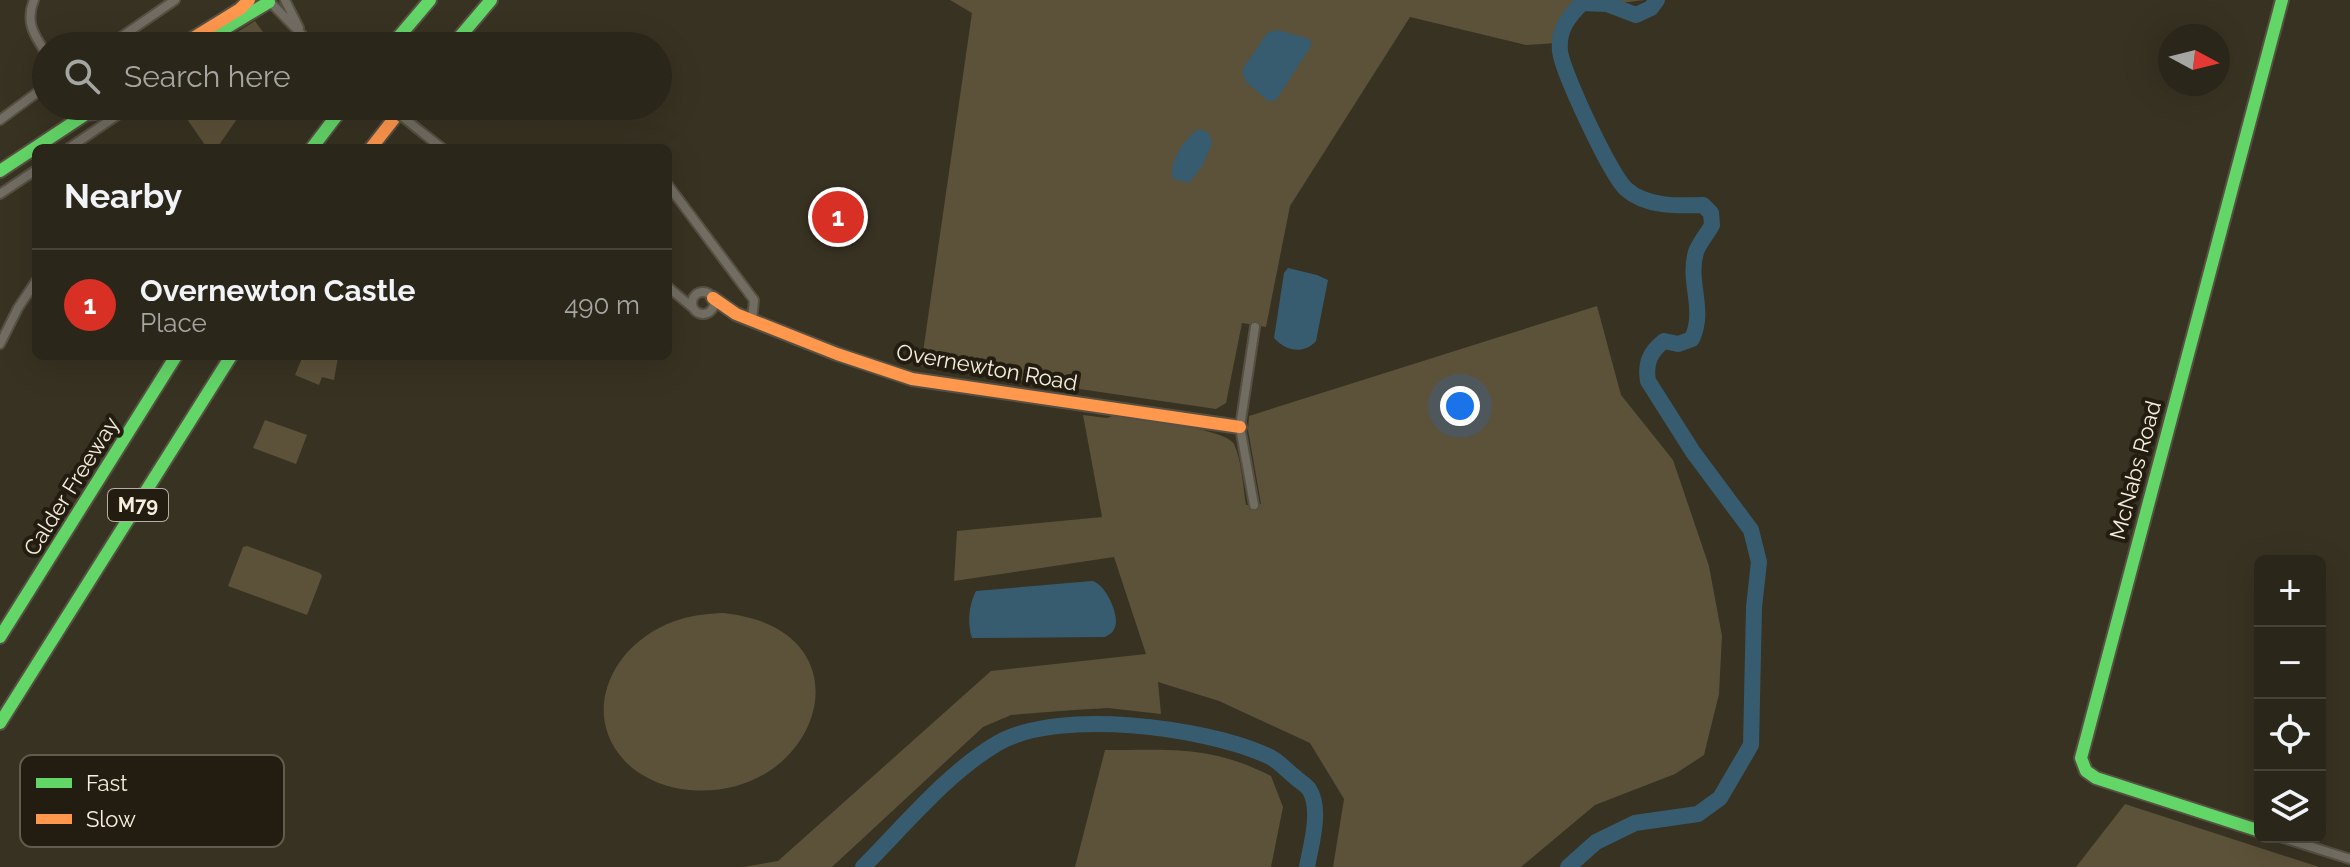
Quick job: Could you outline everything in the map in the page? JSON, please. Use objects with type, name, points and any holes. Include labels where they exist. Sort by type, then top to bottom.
[{"type":"main road","points":[[203,32],[249,0]]},
{"type":"main road","points":[[403,32],[430,0]]},
{"type":"main road","points":[[464,32],[492,0]]},
{"type":"main road","name":"McNabs Road","points":[[2254,829],[2096,778],[2086,771],[2081,758],[2282,0]]},
{"type":"main road","points":[[219,32],[270,1]]},
{"type":"main road","points":[[46,144],[76,120]]},
{"type":"main road","points":[[315,144],[333,120]]},
{"type":"main road","points":[[374,144],[393,120]]},
{"type":"main road","points":[[0,171],[32,153]]},
{"type":"main road","name":"Overnewton Road","points":[[713,298],[744,317],[849,358],[914,379],[1240,427]]},
{"type":"main road","name":"Calder Freeway","points":[[0,637],[173,360]]},
{"type":"main road","name":"M79","points":[[0,723],[228,360]]},
{"type":"street","points":[[32,32],[30,15],[34,0]]},
{"type":"street","points":[[128,32],[175,0]]},
{"type":"street","points":[[285,0],[301,32]]},
{"type":"street","points":[[270,1],[299,32]]},
{"type":"street","points":[[0,120],[32,96]]},
{"type":"street","points":[[75,144],[110,120]]},
{"type":"street","points":[[406,120],[437,144]]},
{"type":"street","points":[[0,194],[32,173]]},
{"type":"street","points":[[672,190],[749,294],[750,301],[744,317]]},
{"type":"street","points":[[0,344],[32,287]]},
{"type":"street","points":[[672,288],[705,293],[713,298],[714,304],[709,312],[701,314],[672,290]]},
{"type":"street","points":[[693,308],[693,300],[699,293]]},
{"type":"street","name":"Overnewton Road","points":[[709,312],[744,317]]},
{"type":"street","points":[[1254,505],[1240,427],[1255,327]]},
{"type":"street","points":[[2299,843],[2350,859]]},
{"type":"shaded area","points":[[950,0],[1644,0],[1568,10],[1555,33],[1558,43],[1526,45],[1410,17],[1290,206],[1266,327],[1242,323],[1226,403],[1216,409],[970,373],[970,368],[956,370],[921,366],[972,13]]},
{"type":"shaded area","points":[[255,21],[263,32],[237,32]]},
{"type":"shaded area","points":[[188,120],[236,120],[220,144],[204,144]]},
{"type":"shaded area","points":[[1597,306],[1621,395],[1673,460],[1709,566],[1722,636],[1719,694],[1704,755],[1675,774],[1595,805],[1521,867],[1333,867],[1344,799],[1310,743],[1219,701],[1158,682],[1161,714],[1108,708],[1074,710],[1011,715],[983,727],[832,867],[743,867],[778,861],[991,671],[1146,654],[1114,557],[954,581],[957,531],[1102,517],[1083,415],[1107,418],[1115,415],[1160,422],[1199,429],[1228,439],[1234,444],[1239,458],[1246,505],[1261,504],[1248,430],[1249,416]]},
{"type":"shaded area","points":[[301,360],[337,360],[334,380],[322,377],[319,385],[295,375]]},
{"type":"shaded area","points":[[265,420],[307,435],[296,464],[253,448]]},
{"type":"shaded area","points":[[243,547],[320,573],[322,576],[307,615],[228,586]]},
{"type":"shaded area","points":[[723,613],[772,626],[802,650],[815,681],[812,714],[796,746],[767,772],[729,788],[681,789],[649,779],[623,759],[611,741],[605,723],[604,704],[608,686],[627,653],[659,628],[690,617]]},
{"type":"shaded area","points":[[1105,750],[1190,751],[1229,759],[1271,776],[1283,807],[1271,867],[1075,867]]},
{"type":"shaded area","points":[[2125,804],[2319,867],[2076,867]]},
{"type":"water","points":[[1277,30],[1310,39],[1311,46],[1276,100],[1268,101],[1245,81],[1242,70],[1267,33]]},
{"type":"water","points":[[1199,129],[1209,133],[1212,144],[1202,166],[1189,183],[1172,178],[1173,164],[1179,150]]},
{"type":"water","points":[[1288,268],[1328,280],[1316,341],[1300,350],[1284,346],[1274,338],[1284,273]]},
{"type":"water","points":[[1092,581],[1102,587],[1115,615],[1114,629],[1105,637],[972,638],[970,614],[976,591]]},
{"type":"waterway","points":[[1568,867],[1596,842],[1635,823],[1698,814],[1720,798],[1751,745],[1754,607],[1759,562],[1751,530],[1693,452],[1647,375],[1650,358],[1664,341],[1678,344],[1692,339],[1697,317],[1694,263],[1697,249],[1712,225],[1711,213],[1703,205],[1652,202],[1626,189],[1588,123],[1560,51],[1565,24],[1582,3],[1607,4],[1636,15],[1651,8],[1657,0]]},
{"type":"waterway","points":[[863,867],[944,784],[998,743],[1024,732],[1093,724],[1131,725],[1206,736],[1274,759],[1308,788],[1313,797],[1314,827],[1307,867]]},
{"type":"traffic: fast","points":[[403,32],[430,0]]},
{"type":"traffic: fast","points":[[464,32],[491,0]]},
{"type":"traffic: fast","points":[[2254,829],[2096,778],[2086,771],[2081,758],[2282,0]]},
{"type":"traffic: fast","points":[[219,32],[269,2]]},
{"type":"traffic: fast","points":[[41,144],[77,120]]},
{"type":"traffic: fast","points":[[315,144],[333,120]]},
{"type":"traffic: fast","points":[[0,171],[32,150]]},
{"type":"traffic: fast","points":[[0,637],[173,360]]},
{"type":"traffic: fast","points":[[0,723],[228,360]]},
{"type":"traffic: slow","points":[[203,32],[249,0]]},
{"type":"traffic: slow","points":[[374,144],[393,120]]},
{"type":"traffic: slow","points":[[713,298],[736,314],[837,354],[912,379],[1240,427]]},
{"type":"place","name":"Overnewton Castle","points":[[838,217]]}]
